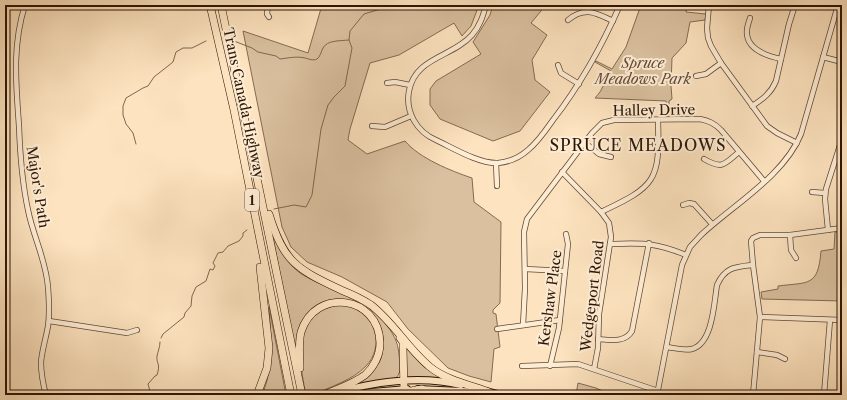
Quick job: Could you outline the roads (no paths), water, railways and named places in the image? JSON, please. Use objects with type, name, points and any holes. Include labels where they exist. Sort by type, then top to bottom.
[{"type":"highway","name":"Trans Canada Highway","points":[[210,5],[234,110],[291,395]]},
{"type":"highway","name":"Trans Canada Highway","points":[[221,5],[302,394]]},
{"type":"highway","points":[[255,168],[274,232],[282,249],[290,259],[312,276],[370,304],[381,313],[419,357],[431,368],[442,374],[489,392]]},
{"type":"highway","points":[[257,395],[267,368],[269,348],[262,280],[256,242],[258,233]]},
{"type":"highway","points":[[302,394],[300,341],[306,322],[320,308],[329,304],[338,302],[355,304],[364,309],[378,326],[380,347],[377,358],[371,368],[356,380],[324,395]]},
{"type":"highway","points":[[395,330],[403,342],[404,389]]},
{"type":"highway","points":[[388,395],[422,389]]},
{"type":"main road","points":[[330,395],[374,385],[404,381],[455,384],[501,395]]},
{"type":"main road","points":[[353,395],[404,389],[489,392]]},
{"type":"street","name":"Major's Path","points":[[25,5],[19,29],[15,56],[20,150],[28,211],[47,278],[49,321],[41,363],[46,394]]},
{"type":"street","points":[[268,5],[267,14],[269,17]]},
{"type":"street","points":[[486,5],[480,22],[472,36],[462,44],[424,65],[416,74],[410,85],[408,98],[412,116],[418,127],[432,138],[476,158],[496,163],[514,159],[521,155],[534,145],[556,117],[579,84],[594,58],[620,5]]},
{"type":"street","points":[[709,5],[707,24],[708,38],[721,64],[762,120],[772,130],[797,143]]},
{"type":"street","points":[[752,106],[766,97],[772,89],[778,75],[795,5]]},
{"type":"street","points":[[522,366],[578,364],[657,393],[686,255],[696,240],[712,224],[782,164],[797,143],[806,118],[838,5]]},
{"type":"street","points":[[568,20],[575,14],[588,12],[597,14],[612,21]]},
{"type":"street","points":[[750,18],[747,34],[752,45],[765,55],[781,59]]},
{"type":"street","points":[[823,57],[842,62]]},
{"type":"street","points":[[696,76],[706,74],[721,64]]},
{"type":"street","points":[[558,65],[561,73],[579,84]]},
{"type":"street","points":[[387,83],[395,82],[410,85]]},
{"type":"street","points":[[372,126],[385,127],[412,116]]},
{"type":"street","points":[[602,212],[636,194],[649,183],[657,165],[658,120]]},
{"type":"street","name":"Halley Drive","points":[[523,325],[525,269],[524,232],[527,219],[584,142],[597,127],[608,121],[707,120],[716,125],[764,181]]},
{"type":"street","points":[[828,230],[825,193],[840,155],[842,139]]},
{"type":"street","points":[[584,142],[599,154],[611,157]]},
{"type":"street","points":[[704,159],[714,165],[720,166],[739,152]]},
{"type":"street","points":[[496,163],[497,186]]},
{"type":"street","name":"Wedgeport Road","points":[[562,172],[602,212],[606,217],[611,230],[599,314],[598,339],[594,369]]},
{"type":"street","points":[[812,192],[825,193]]},
{"type":"street","points":[[683,205],[689,203],[694,204],[712,224]]},
{"type":"street","points":[[753,395],[760,317],[750,244],[753,238],[760,235],[790,235],[842,228]]},
{"type":"street","name":"Kershaw Place","points":[[550,366],[560,320],[568,244],[566,234]]},
{"type":"street","points":[[790,235],[790,250],[796,258]]},
{"type":"street","points":[[610,244],[649,243],[660,245],[686,255]]},
{"type":"street","points":[[598,339],[620,340],[628,337],[632,331],[649,243]]},
{"type":"street","points":[[667,346],[686,350],[692,349],[701,344],[709,331],[717,285],[720,279],[730,269],[753,265]]},
{"type":"street","points":[[525,269],[564,271]]},
{"type":"street","points":[[760,317],[842,320]]},
{"type":"street","points":[[497,329],[560,320]]},
{"type":"street","points":[[824,395],[830,320]]},
{"type":"street","points":[[49,321],[127,333],[137,330]]},
{"type":"street","points":[[757,352],[777,355],[785,359]]},
{"type":"street","points":[[40,395],[46,394]]},
{"type":"waterway","points":[[274,209],[294,205],[306,207],[312,195],[321,129],[328,105],[345,86],[352,48],[349,40],[350,31],[364,14],[384,8],[400,9],[407,5]]},
{"type":"waterway","points":[[234,41],[258,52],[276,56],[280,59],[299,57],[314,60],[320,56],[325,45],[334,41],[349,40]]},
{"type":"waterway","points":[[136,144],[133,133],[126,124],[123,115],[123,106],[126,98],[148,86],[154,77],[173,62],[176,52],[183,48],[192,48],[206,41]]},
{"type":"waterway","points":[[161,338],[163,334],[184,317],[185,313],[191,306],[192,296],[196,287],[206,281],[210,269],[213,270],[215,266],[213,263],[218,253],[223,252],[228,246],[239,241],[243,236],[243,233],[247,230]]},
{"type":"waterway","points":[[151,395],[148,384],[157,375],[159,368],[157,356],[160,342]]},
{"type":"district","name":"SPRUCE MEADOWS","points":[[638,145]]},
{"type":"park label","name":"Spruce Meadows Park","points":[[643,72]]}]
